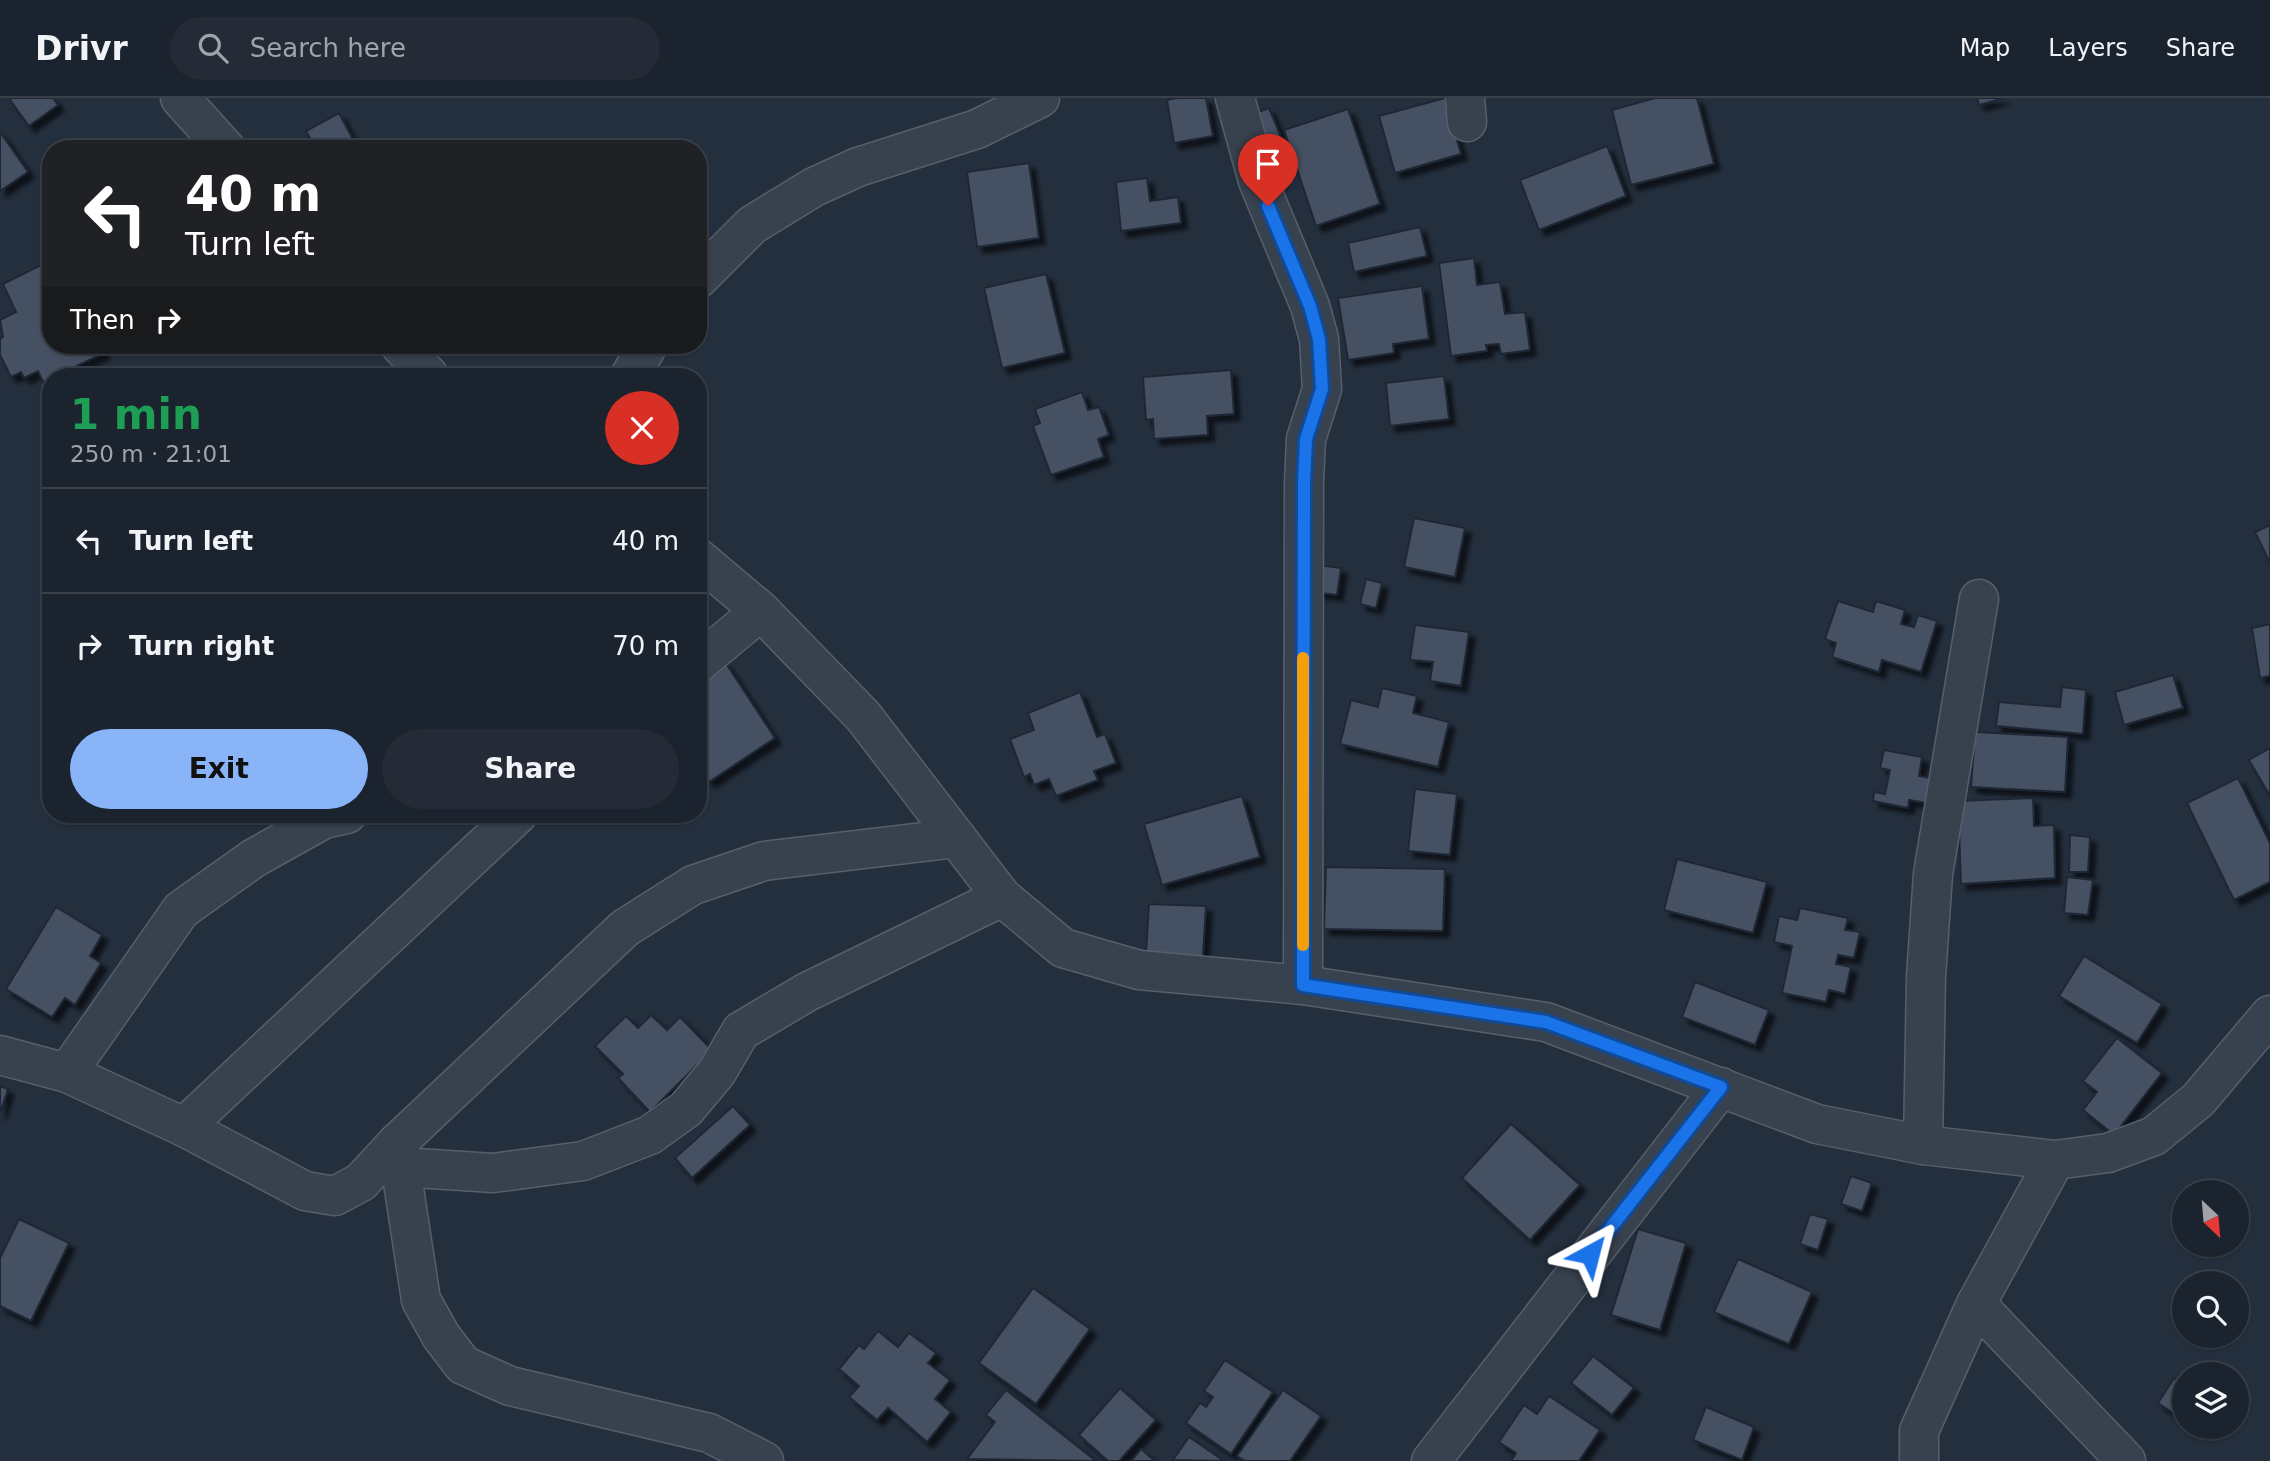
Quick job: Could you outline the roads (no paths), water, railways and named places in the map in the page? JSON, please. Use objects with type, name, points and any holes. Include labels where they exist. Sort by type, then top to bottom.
[{"type":"street","points":[[180,98],[218,140]]},
{"type":"street","points":[[707,270],[752,225],[814,187],[858,167],[977,129],[1040,98]]},
{"type":"street","points":[[1235,98],[1258,181],[1310,306],[1319,339],[1322,389],[1306,439],[1304,483],[1303,985]]},
{"type":"street","points":[[408,354],[422,368]]},
{"type":"street","points":[[707,566],[761,611],[863,716],[1002,897],[1063,948],[1139,970],[1303,985],[1546,1022],[1816,1124],[1923,1145],[2055,1160],[2108,1153],[2154,1136],[2198,1100],[2270,1015]]},
{"type":"street","points":[[1923,1145],[1926,977],[1934,874],[1979,598]]},
{"type":"street","points":[[707,656],[761,611]]},
{"type":"street","points":[[67,1073],[181,910],[254,858],[317,823]]},
{"type":"street","points":[[184,1127],[508,823]]},
{"type":"street","points":[[0,1055],[67,1073],[184,1127],[305,1191],[335,1196],[361,1182],[399,1155],[625,928],[693,885],[764,861],[957,838]]},
{"type":"street","points":[[399,1155],[493,1173],[583,1161],[650,1135],[687,1109],[717,1072],[741,1031],[807,992],[1002,897]]},
{"type":"street","points":[[1431,1461],[1721,1087]]},
{"type":"street","points":[[399,1155],[421,1300],[441,1336],[463,1365],[510,1386],[709,1433],[764,1461]]},
{"type":"street","points":[[1919,1461],[1919,1431],[1976,1304],[2055,1160]]},
{"type":"street","points":[[1976,1304],[2126,1461]]}]
